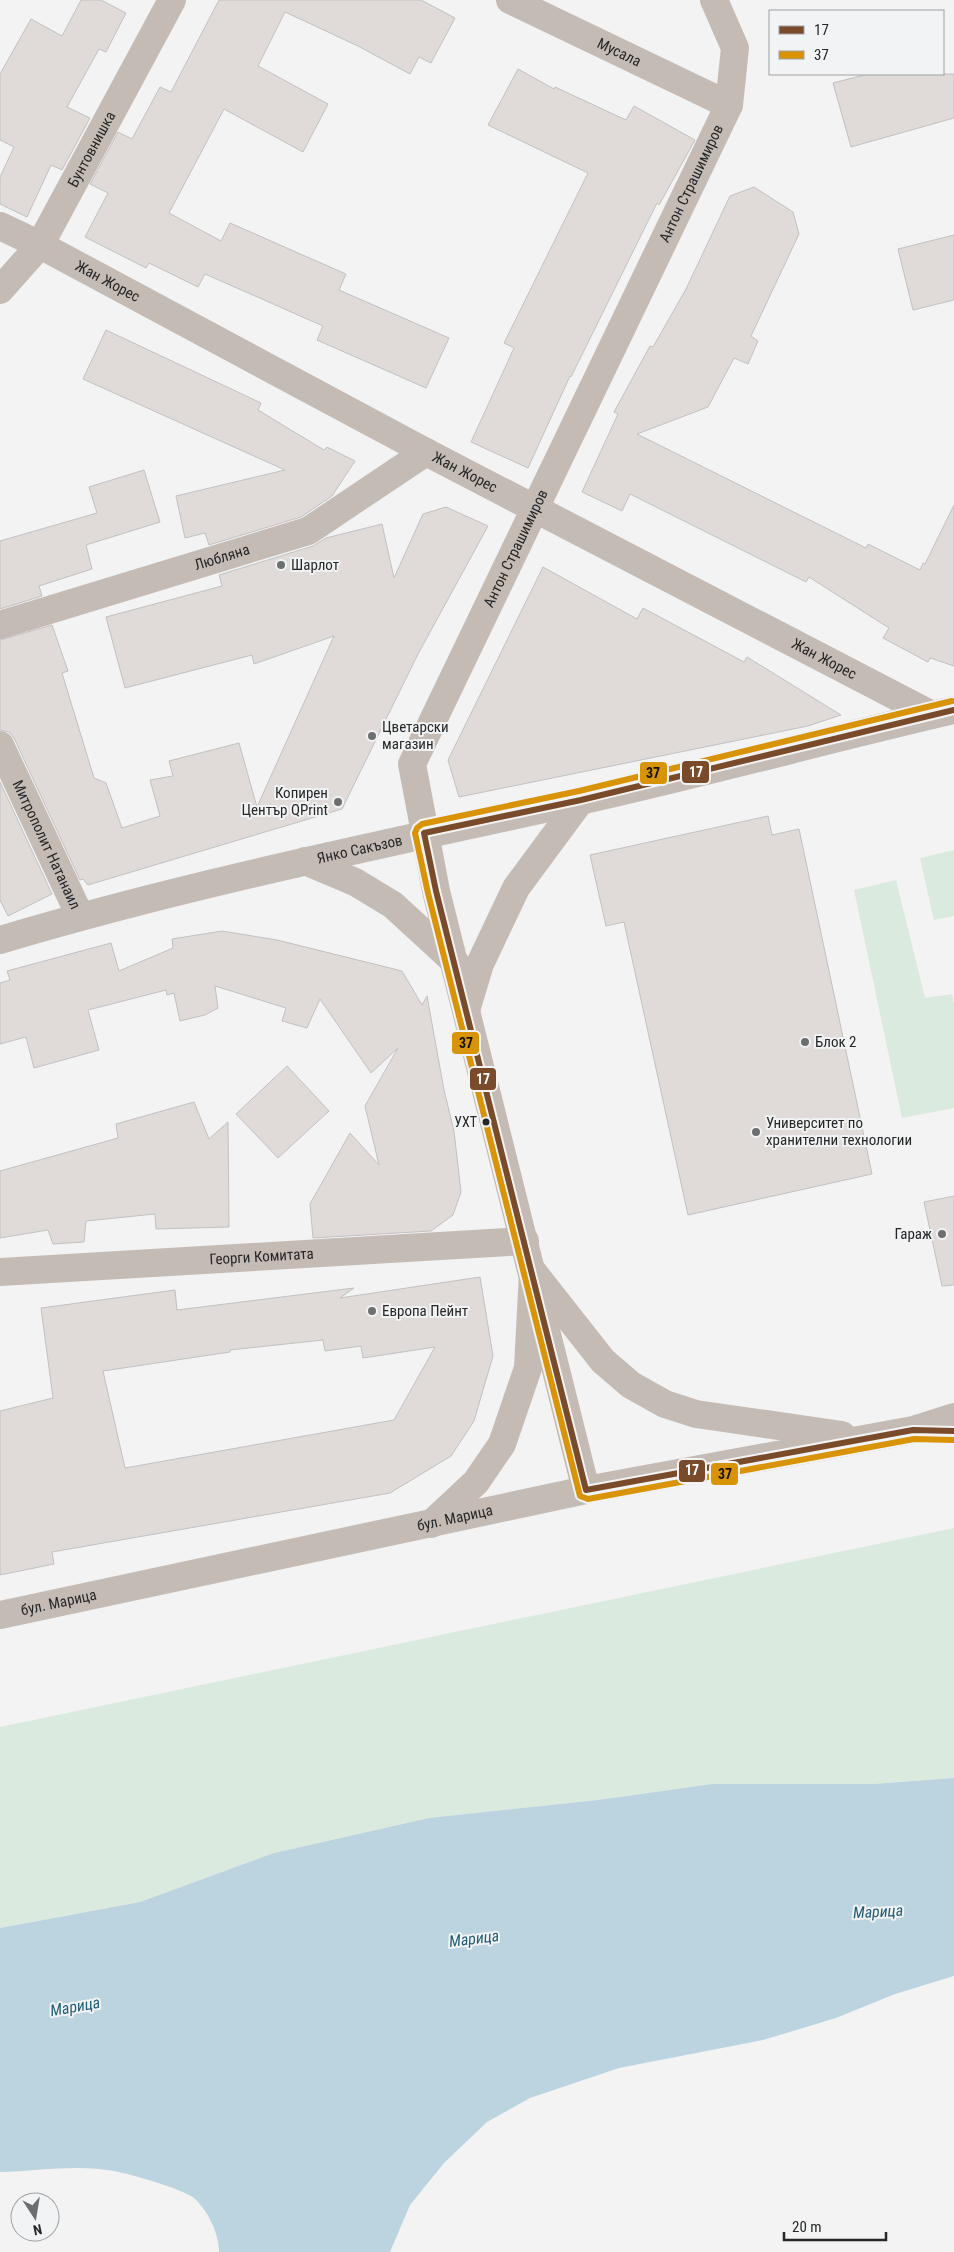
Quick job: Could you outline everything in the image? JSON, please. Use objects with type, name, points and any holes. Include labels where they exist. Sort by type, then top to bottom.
[{"type":"street","name":"Бунтовнишка","points":[[0,290],[40,245],[172,0]]},
{"type":"street","name":"Мусала","points":[[510,0],[729,106]]},
{"type":"street","name":"Антон Страшимиров","points":[[586,1490],[467,1008],[436,891],[412,764],[729,106],[735,48],[714,0]]},
{"type":"street","name":"Жан Жорес","points":[[0,226],[40,245],[536,509],[943,713]]},
{"type":"street","name":"Любляна","points":[[0,625],[308,531],[426,452]]},
{"type":"street","name":"Янко Сакъзов","points":[[0,940],[80,916],[304,861],[424,833],[581,800],[943,713]]},
{"type":"street","name":"Митрополит Натанаил","points":[[0,745],[80,916]]},
{"type":"street","points":[[467,1008],[480,964],[516,888],[581,800]]},
{"type":"street","points":[[304,861],[355,882],[393,905],[455,962]]},
{"type":"street","name":"Георги Комитата","points":[[0,1272],[525,1241]]},
{"type":"street","points":[[533,1272],[603,1361],[631,1385],[665,1404],[706,1416],[866,1438]]},
{"type":"street","points":[[429,1526],[476,1482],[502,1444],[528,1368],[533,1272]]},
{"type":"street","name":"бул. Марица","points":[[0,1616],[429,1526],[586,1490],[913,1430],[954,1417]]},
{"type":"street","name":"бул. Марица","points":[[913,1430],[954,1430]]},
{"type":"green space","points":[[954,850],[954,916],[934,920],[920,858]]},
{"type":"green space","points":[[896,880],[925,998],[952,994],[954,1004],[954,1108],[902,1118],[854,890]]},
{"type":"green space","points":[[954,1528],[954,1778],[873,1784],[712,1784],[598,1800],[429,1818],[274,1853],[140,1902],[0,1928],[0,1727]]},
{"type":"water","name":"Марица","points":[[954,1778],[954,1976],[895,1994],[836,2018],[763,2040],[619,2068],[530,2098],[487,2122],[444,2163],[410,2205],[390,2252],[219,2252],[215,2230],[204,2209],[188,2194],[168,2186],[132,2175],[100,2169],[72,2168],[0,2172],[0,1928],[140,1902],[274,1853],[429,1818],[598,1800],[712,1784],[873,1784]]},
{"type":"building","points":[[81,0],[101,0],[126,13],[106,52],[99,49],[67,107],[90,118],[62,170],[51,165],[27,217],[0,204],[0,177],[14,147],[0,140],[0,74],[31,19],[62,36]]},
{"type":"building","points":[[219,0],[421,0],[455,18],[431,63],[419,57],[410,74],[358,46],[285,12],[258,66],[328,104],[303,152],[224,109],[169,213],[221,241],[230,223],[346,274],[339,290],[449,338],[426,388],[317,340],[323,326],[205,274],[198,287],[149,263],[146,268],[85,237],[108,193],[90,184],[118,132],[132,139],[160,87],[171,92]]},
{"type":"building","points":[[518,69],[554,89],[555,87],[626,120],[634,106],[695,140],[659,205],[657,203],[570,376],[528,468],[471,442],[514,348],[504,343],[588,173],[488,125]]},
{"type":"building","points":[[954,74],[954,118],[851,147],[833,83],[864,75]]},
{"type":"building","points":[[754,187],[793,212],[799,234],[751,336],[758,341],[748,364],[734,358],[708,407],[637,434],[866,548],[868,544],[920,570],[923,563],[925,564],[954,505],[954,666],[930,658],[928,662],[883,638],[889,628],[809,577],[806,582],[630,494],[622,511],[582,492],[618,414],[614,412],[650,346],[653,347],[686,289],[730,196]]},
{"type":"building","points":[[954,235],[954,300],[913,310],[898,249]]},
{"type":"building","points":[[106,330],[261,403],[258,410],[324,450],[327,447],[355,461],[332,496],[301,517],[209,545],[205,533],[185,538],[176,496],[285,470],[83,379]]},
{"type":"building","points":[[144,470],[160,522],[86,545],[92,569],[39,586],[42,596],[0,609],[0,541],[97,513],[89,487]]},
{"type":"building","points":[[446,507],[488,526],[418,654],[342,809],[88,885],[83,879],[80,880],[14,738],[9,732],[0,730],[0,640],[52,625],[68,671],[62,673],[94,778],[106,783],[122,828],[160,816],[150,780],[173,776],[169,761],[239,743],[257,807],[334,636],[254,664],[252,655],[125,688],[106,617],[222,586],[219,575],[313,546],[326,538],[382,524],[394,578],[423,514]]},
{"type":"building","points":[[543,567],[637,619],[643,608],[744,662],[747,657],[841,715],[808,726],[459,797],[448,760]]},
{"type":"building","points":[[0,782],[52,894],[8,916],[0,900]]},
{"type":"building","points":[[768,816],[772,835],[799,829],[872,1174],[688,1215],[624,922],[606,926],[590,855]]},
{"type":"building","points":[[222,931],[277,940],[402,971],[422,1005],[427,996],[444,1090],[454,1131],[461,1192],[453,1215],[431,1231],[313,1238],[310,1204],[350,1133],[379,1165],[365,1106],[398,1048],[371,1073],[320,999],[307,1028],[282,1021],[286,1008],[215,986],[218,1008],[205,1015],[180,1021],[174,993],[167,995],[166,990],[88,1010],[99,1050],[34,1068],[26,1037],[0,1044],[0,983],[10,980],[7,971],[111,943],[119,971],[173,948],[172,939]]},
{"type":"building","points":[[287,1066],[329,1111],[278,1158],[236,1114]]},
{"type":"building","points":[[194,1102],[209,1139],[228,1122],[229,1227],[156,1229],[155,1214],[86,1221],[84,1242],[53,1244],[48,1230],[0,1238],[0,1171],[118,1138],[116,1124]]},
{"type":"building","name":"Гараж","points":[[954,1196],[954,1285],[942,1286],[924,1202]]},
{"type":"building","points":[[480,1277],[493,1356],[474,1421],[451,1456],[390,1493],[52,1552],[54,1564],[0,1575],[0,1411],[53,1398],[41,1308],[175,1290],[177,1310],[354,1288],[340,1298]],"holes":[[[323,1340],[325,1351],[361,1346],[363,1358],[435,1347],[394,1420],[125,1468],[103,1371],[230,1352],[230,1350]]]},
{"type":"transit line","name":"37","points":[[952,701],[579,791],[422,824],[415,833],[428,893],[580,1496],[588,1499],[914,1439],[954,1440]]},
{"type":"transit line","name":"17","points":[[954,710],[581,800],[424,833],[436,891],[586,1490],[913,1430],[954,1431]]},
{"type":"place","name":"Шарлот","points":[[281,565]]},
{"type":"place","name":"Цветарски магазин","points":[[372,736]]},
{"type":"place","name":"Копирен Център QPrint","points":[[338,802]]},
{"type":"place","name":"Блок 2","points":[[805,1042]]},
{"type":"place","name":"УХТ","points":[[486,1122]]},
{"type":"place","name":"Университет по хранителни технологии","points":[[756,1132]]},
{"type":"place","name":"Гараж","points":[[942,1234]]},
{"type":"place","name":"Европа Пейнт","points":[[372,1311]]}]
